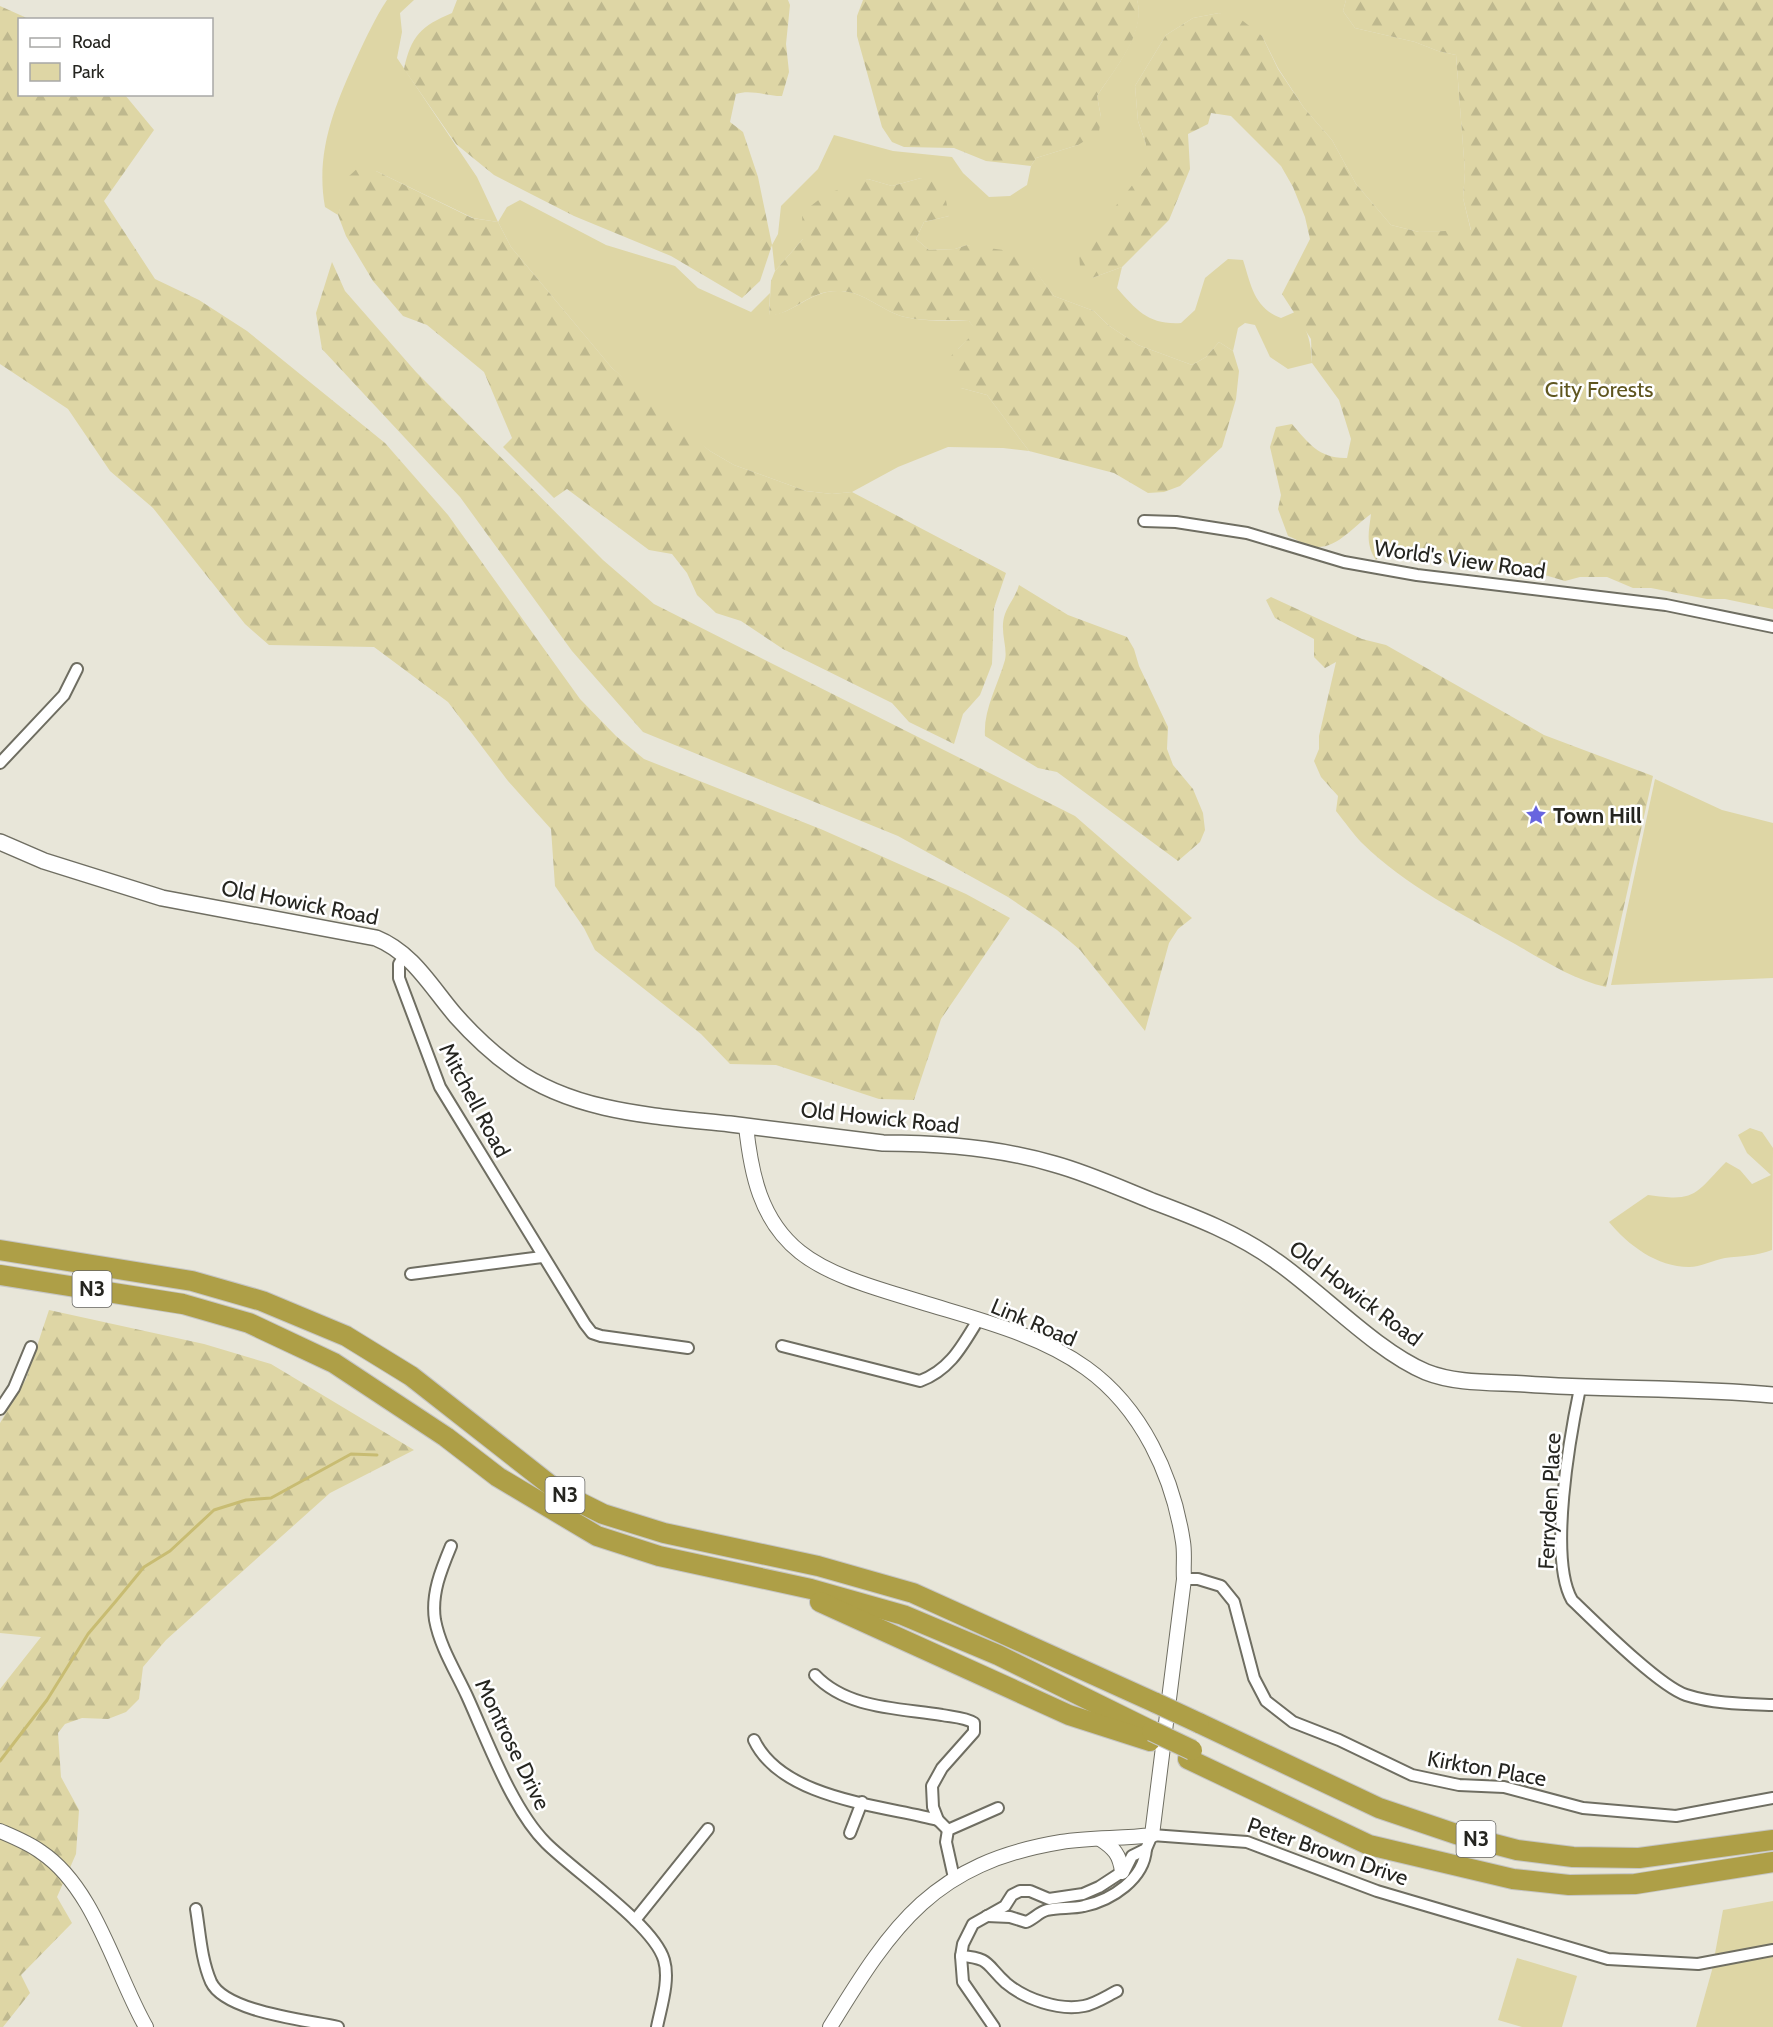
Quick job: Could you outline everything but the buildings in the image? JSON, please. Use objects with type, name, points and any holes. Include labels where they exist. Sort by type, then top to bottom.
[{"type":"highway","name":"N3","points":[[0,1250],[192,1281],[262,1301],[346,1336],[411,1376],[559,1492],[603,1514],[664,1533],[818,1566],[913,1593],[1156,1703],[1379,1808],[1456,1834],[1517,1850],[1573,1857],[1639,1858],[1773,1840]]},
{"type":"highway","name":"N3","points":[[0,1275],[183,1304],[249,1323],[334,1363],[446,1437],[498,1477],[597,1536],[659,1556],[811,1589],[903,1615],[998,1655],[1151,1736],[1375,1841],[1443,1863],[1513,1879],[1569,1885],[1635,1884],[1773,1862]]},
{"type":"main road","name":"Old Howick Road","points":[[0,842],[67,869],[162,898],[376,938],[405,954],[456,1015],[495,1054],[537,1083],[584,1103],[883,1143],[915,1143],[980,1150],[1054,1164],[1207,1222],[1266,1254],[1390,1351],[1426,1372],[1457,1379],[1580,1388],[1727,1391],[1773,1395]]},
{"type":"street","name":"World's View Road","points":[[1144,521],[1176,522],[1247,533],[1344,562],[1418,575],[1666,605],[1773,627]]},
{"type":"street","points":[[0,764],[64,695],[77,669]]},
{"type":"street","name":"Mitchell Road","points":[[405,954],[399,964],[399,978],[431,1068],[457,1116],[542,1257],[592,1333],[688,1348]]},
{"type":"street","name":"Link Road","points":[[746,1126],[752,1175],[757,1190],[770,1217],[800,1252],[853,1281],[978,1320],[1041,1344],[1086,1368],[1125,1406],[1155,1449],[1165,1472],[1184,1545],[1184,1579],[1152,1835]]},
{"type":"street","points":[[411,1274],[542,1257]]},
{"type":"street","points":[[782,1346],[920,1381],[936,1376],[948,1366],[978,1320]]},
{"type":"street","points":[[0,1409],[14,1389],[31,1347]]},
{"type":"street","name":"Ferryden Place","points":[[1580,1388],[1565,1486],[1561,1554],[1565,1588],[1572,1600],[1673,1688],[1684,1694],[1773,1713]]},
{"type":"street","name":"Montrose Drive","points":[[451,1546],[438,1576],[434,1601],[435,1620],[441,1640],[523,1813],[544,1842],[655,1939],[665,1960],[666,1974],[657,2027]]},
{"type":"street","name":"Kirkton Place","points":[[1184,1579],[1211,1582],[1221,1586],[1233,1602],[1254,1678],[1266,1701],[1293,1722],[1340,1740],[1412,1774],[1440,1782],[1516,1789],[1583,1808],[1676,1816],[1773,1798]]},
{"type":"street","points":[[815,1675],[824,1686],[839,1694],[871,1704],[974,1723],[974,1732],[942,1768],[932,1786],[933,1807],[938,1820],[948,1830]]},
{"type":"street","name":"Ferryden Place","points":[[1731,1704],[1773,1705]]},
{"type":"street","points":[[754,1740],[761,1754],[771,1766],[789,1778],[862,1802],[938,1820]]},
{"type":"street","points":[[850,1833],[862,1802]]},
{"type":"street","points":[[948,1830],[998,1808]]},
{"type":"street","points":[[635,1920],[708,1828]]},
{"type":"street","points":[[948,1830],[946,1842],[954,1878]]},
{"type":"street","points":[[0,1831],[42,1852],[62,1871],[90,1910],[146,2027]]},
{"type":"street","points":[[983,1916],[1010,1917],[1026,1922],[1047,1910],[1086,1906],[1103,1900],[1139,1872],[1145,1862],[1146,1849],[1152,1835]]},
{"type":"street","name":"Peter Brown Drive","points":[[830,2027],[887,1940],[899,1926],[954,1878],[987,1861],[1029,1848],[1100,1839],[1152,1835],[1247,1842],[1377,1891],[1608,1959],[1698,1964],[1773,1950]]},
{"type":"street","points":[[1100,1839],[1116,1851],[1121,1859],[1122,1872]]},
{"type":"street","points":[[994,2027],[967,1990],[962,1974],[961,1956],[969,1929],[976,1920],[1005,1906],[1012,1895],[1020,1891],[1030,1891],[1049,1899],[1083,1894],[1113,1880],[1122,1872],[1132,1856],[1146,1849]]},
{"type":"street","points":[[196,1909],[204,1961],[218,1992],[243,2006],[338,2027]]},
{"type":"street","points":[[961,1956],[980,1958],[1014,1990],[1056,2005],[1082,2007],[1117,1991]]},
{"type":"green space","points":[[387,0],[414,0],[400,13],[402,32],[397,58],[477,177],[498,222],[473,218],[376,171],[343,200],[338,215],[325,207],[323,167],[329,129],[349,75]]},
{"type":"green space","points":[[457,0],[788,0],[790,5],[786,44],[789,72],[782,96],[753,92],[736,94],[730,122],[743,132],[758,177],[772,245],[760,281],[742,298],[671,256],[574,216],[494,175],[456,144],[404,69],[414,40],[432,23],[452,13]]},
{"type":"green space","points":[[863,0],[1137,0],[1139,12],[1133,38],[1127,50],[1097,96],[1101,117],[1099,132],[1078,145],[1036,158],[1031,166],[986,161],[954,148],[904,147],[892,142],[882,127],[857,36],[857,16]]},
{"type":"green space","points":[[1137,0],[1346,0],[1343,11],[1355,28],[1415,42],[1456,55],[1465,172],[1463,198],[1471,231],[1419,232],[1391,225],[1356,184],[1332,140],[1304,108],[1278,68],[1262,36],[1219,13],[1193,18],[1166,35],[1135,86],[1138,121],[1146,144],[1146,168],[1127,194],[1092,278],[1122,267],[1117,288],[1138,310],[1160,322],[1181,323],[1195,310],[1205,278],[1228,259],[1243,260],[1251,287],[1265,308],[1281,318],[1295,312],[1308,336],[1312,363],[1288,369],[1270,357],[1255,325],[1245,323],[1238,328],[1233,351],[1219,342],[1206,357],[1192,365],[1138,345],[1108,325],[1094,311],[1054,296],[1029,263],[967,245],[955,249],[929,250],[916,239],[924,222],[949,216],[921,178],[892,186],[868,179],[803,213],[803,239],[775,271],[772,245],[778,234],[781,206],[818,169],[834,135],[893,151],[952,157],[963,173],[989,197],[1010,196],[1027,185],[1031,166],[1036,158],[1078,145],[1101,117],[1097,96],[1120,63],[1133,38],[1139,12]]},
{"type":"green space","name":"City Forests","points":[[1346,0],[1773,0],[1773,609],[1725,599],[1707,599],[1651,588],[1633,588],[1607,577],[1580,577],[1565,581],[1538,573],[1453,567],[1424,548],[1386,546],[1376,560],[1369,543],[1371,514],[1338,541],[1323,547],[1305,544],[1288,536],[1278,509],[1281,495],[1270,447],[1276,427],[1292,424],[1315,449],[1338,458],[1347,458],[1351,439],[1339,400],[1312,363],[1311,339],[1282,294],[1310,239],[1305,217],[1293,187],[1281,166],[1231,116],[1211,113],[1208,124],[1188,134],[1190,169],[1169,220],[1122,267],[1092,278],[1080,267],[1079,252],[1146,168],[1146,144],[1138,121],[1135,86],[1166,35],[1193,18],[1219,13],[1243,21],[1262,36],[1278,69],[1304,108],[1332,140],[1356,184],[1391,225],[1419,232],[1471,230],[1463,198],[1465,172],[1456,55],[1415,42],[1355,28],[1343,11]]},
{"type":"green space","points":[[0,6],[27,18],[18,18],[18,96],[126,96],[154,130],[104,201],[155,279],[199,300],[247,331],[385,443],[448,515],[580,699],[616,736],[644,759],[823,830],[966,894],[1010,918],[941,1019],[914,1100],[879,1099],[776,1065],[730,1064],[701,1034],[595,950],[584,928],[555,886],[551,829],[508,781],[448,702],[374,647],[269,645],[245,624],[153,508],[110,471],[68,409],[0,364]]},
{"type":"green space","points":[[360,166],[376,171],[472,218],[498,222],[511,247],[612,368],[710,451],[734,465],[806,491],[832,494],[852,492],[1006,573],[994,608],[992,664],[980,695],[963,714],[954,744],[909,722],[892,703],[783,649],[741,621],[716,613],[697,595],[687,573],[672,554],[649,550],[567,489],[554,498],[503,447],[512,438],[484,372],[427,325],[403,316],[373,281],[346,236],[338,215],[348,177]]},
{"type":"green space","points":[[921,178],[943,185],[949,216],[924,222],[916,239],[929,250],[955,249],[967,245],[1003,250],[1029,262],[1054,296],[1094,311],[1108,325],[1138,345],[1192,365],[1206,357],[1219,342],[1233,351],[1239,371],[1236,399],[1222,447],[1180,486],[1164,492],[1148,493],[1114,473],[1029,451],[987,395],[961,388],[940,367],[976,331],[969,321],[905,317],[866,298],[841,291],[830,291],[811,297],[787,311],[769,316],[771,281],[775,271],[803,239],[802,213],[826,194],[868,179],[892,186]]},
{"type":"green space","points":[[520,200],[606,245],[675,266],[698,288],[751,312],[770,293],[769,315],[787,311],[820,294],[841,291],[866,298],[889,311],[913,319],[969,321],[977,331],[958,349],[961,388],[987,395],[1029,451],[948,447],[898,467],[852,492],[832,494],[806,491],[734,465],[710,451],[673,423],[612,368],[511,247],[498,222],[507,207]]},
{"type":"green space","points":[[332,262],[345,291],[416,372],[603,560],[654,604],[1075,816],[1192,918],[1178,929],[1169,943],[1145,1031],[1080,950],[1057,930],[1008,897],[898,836],[643,732],[572,651],[460,497],[322,349],[316,313]]},
{"type":"green space","points":[[1019,585],[1068,615],[1127,637],[1134,649],[1139,666],[1168,727],[1167,749],[1173,765],[1193,789],[1203,813],[1205,830],[1200,842],[1178,861],[1057,772],[1038,768],[985,736],[986,717],[1005,660],[1003,620]]},
{"type":"green space","points":[[1271,597],[1362,639],[1386,645],[1544,735],[1653,776],[1606,987],[1582,980],[1559,969],[1435,898],[1397,873],[1355,836],[1336,811],[1338,796],[1321,777],[1314,761],[1319,749],[1319,736],[1336,662],[1325,668],[1314,657],[1314,639],[1275,618],[1266,600]]},
{"type":"green space","points":[[1655,779],[1722,810],[1773,823],[1773,978],[1611,985]]},
{"type":"green space","points":[[1750,1128],[1762,1132],[1773,1148],[1772,1250],[1754,1255],[1725,1258],[1693,1267],[1677,1266],[1644,1253],[1625,1239],[1609,1222],[1648,1195],[1676,1197],[1693,1194],[1726,1162],[1740,1170],[1752,1184],[1771,1175],[1747,1153],[1738,1135]]},
{"type":"green space","points":[[49,1310],[204,1344],[271,1364],[414,1450],[330,1493],[166,1640],[143,1667],[139,1699],[126,1712],[108,1719],[82,1718],[65,1724],[58,1733],[61,1777],[79,1810],[76,1854],[57,1897],[72,1923],[21,1975],[30,1993],[3,2027],[0,2027],[0,1689],[41,1637],[0,1633],[0,1423],[26,1379]]},
{"type":"green space","points":[[1773,1901],[1773,2027],[1696,2027],[1712,1970],[1723,1910]]},
{"type":"green space","points":[[1517,1958],[1577,1976],[1562,2027],[1522,2027],[1498,2020]]},
{"type":"waterway","points":[[0,1761],[47,1700],[88,1634],[144,1567],[170,1551],[214,1510],[246,1500],[271,1498],[351,1454],[377,1455]]},
{"type":"place","name":"Town Hill","points":[[1536,815]]}]
